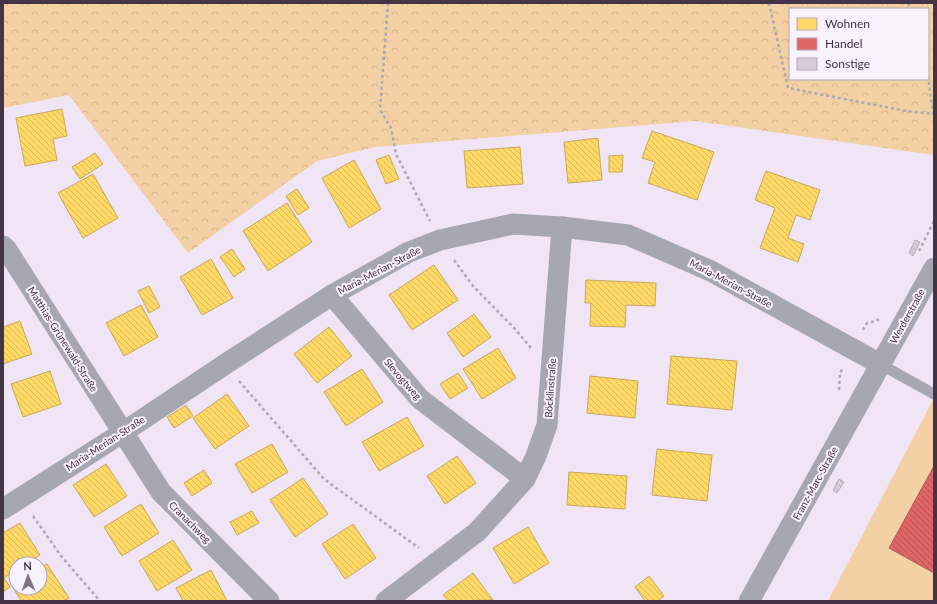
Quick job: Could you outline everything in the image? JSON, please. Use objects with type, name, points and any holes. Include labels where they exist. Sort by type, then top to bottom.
[{"type":"street","name":"Maria-Merian-Straße","points":[[11,504],[332,295],[409,252],[440,240],[513,224],[562,227],[628,235],[711,271],[880,364]]},
{"type":"street","name":"Böcklinstraße","points":[[386,601],[477,532],[525,479],[536,456],[547,425],[562,227]]},
{"type":"street","name":"Matthias-Grünewald-Straße","points":[[3,246],[7,250],[122,433]]},
{"type":"street","name":"Werderstraße","points":[[880,364],[934,268]]},
{"type":"street","name":"Slevogtweg","points":[[332,295],[420,400],[525,479]]},
{"type":"street","name":"Franz-Marc-Straße","points":[[749,601],[880,364]]},
{"type":"street","name":"Cranachweg","points":[[122,433],[161,492],[269,601]]},
{"type":"lane","points":[[880,364],[934,394]]},
{"type":"path","points":[[388,3],[380,110],[391,128],[396,154],[440,240],[473,286],[514,328],[552,372]]},
{"type":"path","points":[[768,3],[788,88],[906,111],[933,114],[929,80]]},
{"type":"path","points":[[224,365],[324,479],[438,562]]},
{"type":"path","points":[[11,504],[61,556],[100,601]]},
{"type":"green space","points":[[3,3],[934,3],[934,155],[695,121],[375,147],[317,161],[188,253],[69,95],[3,108]]},
{"type":"green space","points":[[934,398],[934,601],[828,601]]},
{"type":"building: Wohnen","points":[[62,109],[67,136],[53,139],[57,160],[25,166],[16,118]]},
{"type":"building: Wohnen","points":[[652,131],[714,152],[697,200],[648,183],[655,162],[642,158]]},
{"type":"building: Wohnen","points":[[598,138],[602,180],[568,183],[564,142]]},
{"type":"building: Wohnen","points":[[520,147],[523,184],[467,188],[464,151]]},
{"type":"building: Wohnen","points":[[95,153],[103,164],[80,179],[72,167]]},
{"type":"building: Wohnen","points":[[389,155],[399,179],[386,184],[376,160]]},
{"type":"building: Wohnen","points":[[623,155],[622,172],[609,172],[609,156]]},
{"type":"building: Wohnen","points":[[354,160],[381,209],[349,228],[322,178]]},
{"type":"building: Wohnen","points":[[766,171],[820,190],[810,220],[796,215],[788,238],[804,244],[798,262],[760,248],[775,208],[755,200]]},
{"type":"building: Wohnen","points":[[93,174],[118,218],[83,238],[58,193]]},
{"type":"building: Wohnen","points":[[297,189],[309,208],[298,215],[286,196]]},
{"type":"building: Wohnen","points":[[287,203],[312,242],[268,271],[243,231]]},
{"type":"building: Wohnen","points":[[232,249],[245,269],[234,277],[220,257]]},
{"type":"building: Wohnen","points":[[211,259],[233,298],[202,315],[180,277]]},
{"type":"building: Wohnen","points":[[434,265],[458,300],[412,330],[389,295]]},
{"type":"building: Wohnen","points":[[586,280],[656,283],[655,306],[626,305],[625,327],[590,326],[591,303],[585,303]]},
{"type":"building: Wohnen","points":[[149,286],[160,307],[149,313],[138,291]]},
{"type":"building: Wohnen","points":[[141,305],[158,337],[124,356],[106,323]]},
{"type":"building: Wohnen","points":[[474,314],[491,337],[463,357],[447,333]]},
{"type":"building: Wohnen","points":[[20,321],[32,354],[3,364],[3,327]]},
{"type":"building: Wohnen","points":[[329,327],[352,356],[317,383],[294,354]]},
{"type":"building: Wohnen","points":[[498,348],[516,378],[482,399],[463,369]]},
{"type":"building: Wohnen","points":[[671,356],[737,361],[732,410],[667,404]]},
{"type":"building: Wohnen","points":[[362,369],[383,402],[346,426],[324,392]]},
{"type":"building: Wohnen","points":[[50,371],[61,404],[23,417],[11,384]]},
{"type":"building: Wohnen","points":[[458,373],[468,388],[450,399],[440,384]]},
{"type":"building: Wohnen","points":[[590,376],[638,381],[635,418],[587,413]]},
{"type":"building: Wohnen","points":[[227,394],[249,426],[215,449],[193,418]]},
{"type":"building: Wohnen","points":[[186,405],[193,416],[174,428],[167,417]]},
{"type":"building: Wohnen","points":[[407,417],[424,446],[379,471],[362,442]]},
{"type":"building: Wohnen","points":[[272,444],[288,472],[252,493],[235,464]]},
{"type":"building: Wohnen","points":[[657,449],[712,455],[707,501],[652,495]]},
{"type":"building: Wohnen","points":[[457,456],[476,483],[445,504],[427,476]]},
{"type":"building: Wohnen","points":[[106,464],[127,496],[94,517],[73,485]]},
{"type":"building: Wohnen","points":[[204,470],[212,483],[192,496],[184,483]]},
{"type":"building: Wohnen","points":[[569,472],[627,476],[625,509],[567,505]]},
{"type":"building: Wohnen","points":[[303,478],[328,514],[295,537],[270,500]]},
{"type":"building: Wohnen","points":[[141,504],[159,533],[122,556],[104,527]]},
{"type":"building: Wohnen","points":[[252,511],[259,523],[237,535],[230,522]]},
{"type":"building: Wohnen","points":[[20,523],[40,555],[8,556],[8,575],[4,578],[3,576],[3,533]]},
{"type":"building: Wohnen","points":[[353,524],[376,558],[345,579],[322,544]]},
{"type":"building: Wohnen","points":[[528,527],[549,563],[514,584],[493,548]]},
{"type":"building: Wohnen","points":[[173,540],[192,570],[157,591],[139,561]]},
{"type":"building: Wohnen","points":[[48,566],[69,598],[63,601],[21,601],[18,596],[48,596]]},
{"type":"building: Wohnen","points":[[211,570],[227,601],[183,601],[176,588]]},
{"type":"building: Wohnen","points":[[473,573],[493,600],[448,601],[443,595]]},
{"type":"building: Wohnen","points":[[649,576],[664,596],[658,601],[645,601],[635,587]]},
{"type":"building: Wohnen","points":[[4,578],[8,584],[8,588],[3,592]]},
{"type":"building: Handel","points":[[934,466],[934,573],[889,548]]},
{"type":"building: Sonstige","points":[[915,240],[920,242],[913,256],[909,253]]},
{"type":"building: Sonstige","points":[[839,479],[844,482],[837,493],[833,490]]}]
